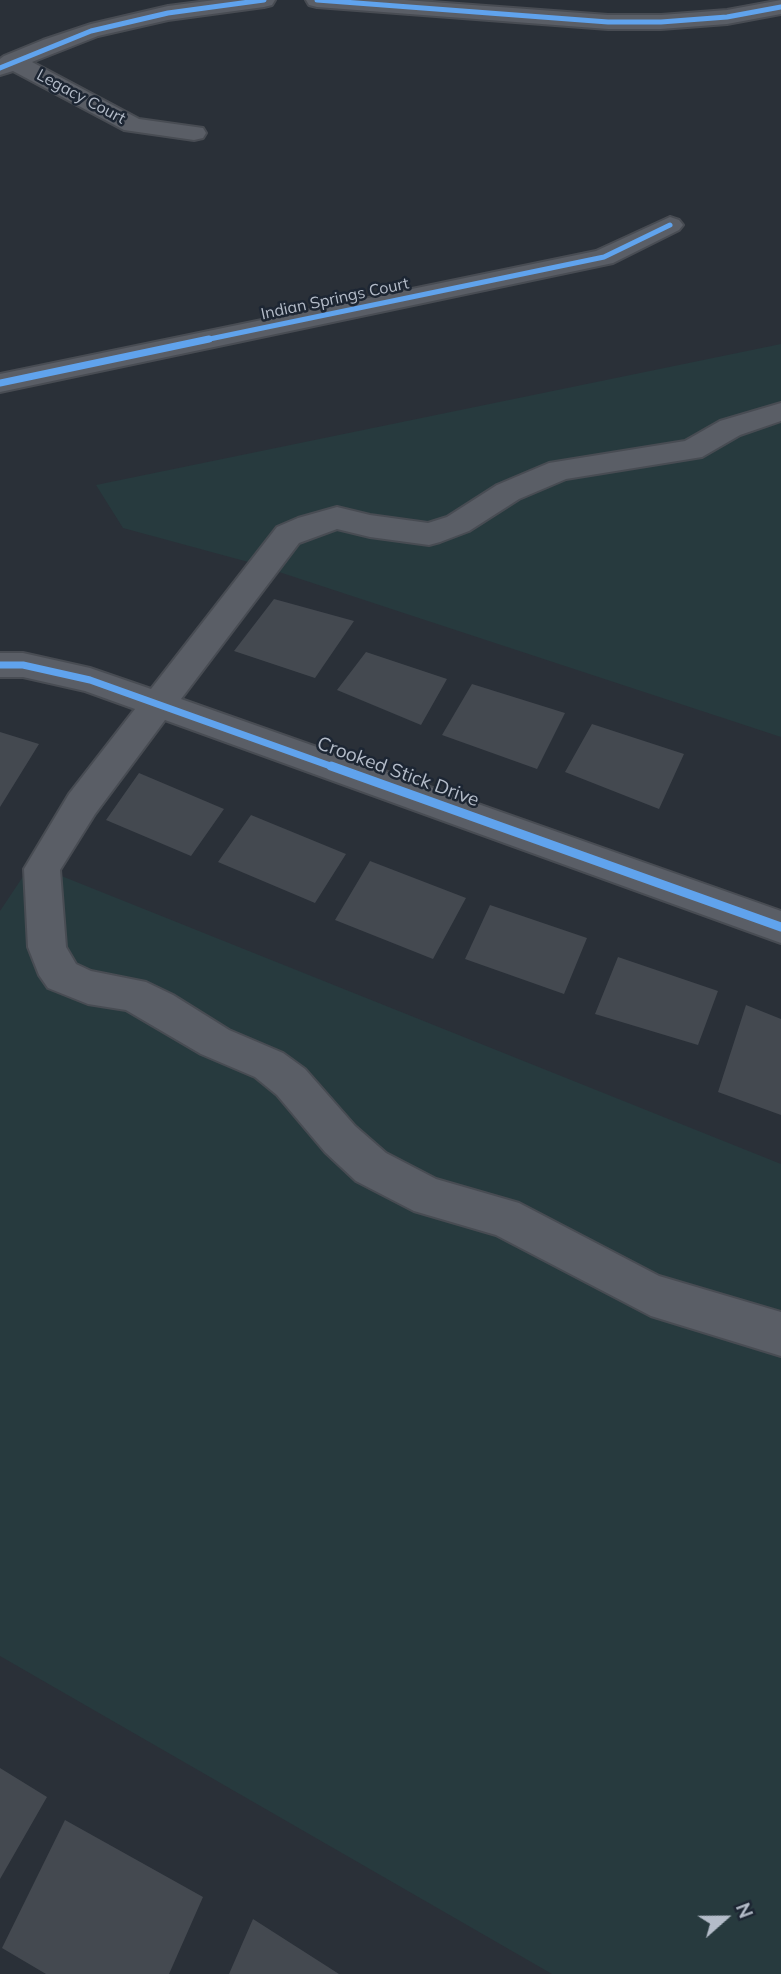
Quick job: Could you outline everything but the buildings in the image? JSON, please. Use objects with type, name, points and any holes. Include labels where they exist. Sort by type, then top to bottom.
[{"type":"street","points":[[6,64],[164,6],[264,0]]},
{"type":"street","points":[[317,0],[608,22],[661,22],[727,17],[781,7]]},
{"type":"street","name":"Legacy Court","points":[[6,64],[133,125],[194,133]]},
{"type":"street","name":"Indian Springs Court","points":[[0,383],[604,257],[670,225]]},
{"type":"street","points":[[781,412],[730,428],[692,450],[560,470],[508,492],[458,523],[429,534],[370,526],[337,517],[309,525],[288,535],[82,804],[42,869],[47,947],[52,964],[62,976],[88,987],[132,994],[159,1007],[215,1042],[269,1065],[291,1082],[340,1139],[372,1167],[429,1197],[504,1217],[651,1295],[781,1334]]},
{"type":"street","name":"Crooked Stick Drive","points":[[0,666],[23,665],[90,680],[781,927]]},
{"type":"green space","points":[[781,344],[781,737],[276,571],[54,873],[781,1164],[781,1974],[552,1974],[0,1656],[0,911],[34,860],[252,563],[123,528],[96,485]]},
{"type":"cycle path","points":[[0,68],[91,31],[168,13],[264,0]]},
{"type":"cycle path","points":[[317,0],[608,22],[661,22],[727,17],[781,7]]},
{"type":"cycle path","points":[[0,383],[604,257],[670,225]]},
{"type":"cycle path","points":[[0,665],[23,665],[90,680],[781,927]]}]
